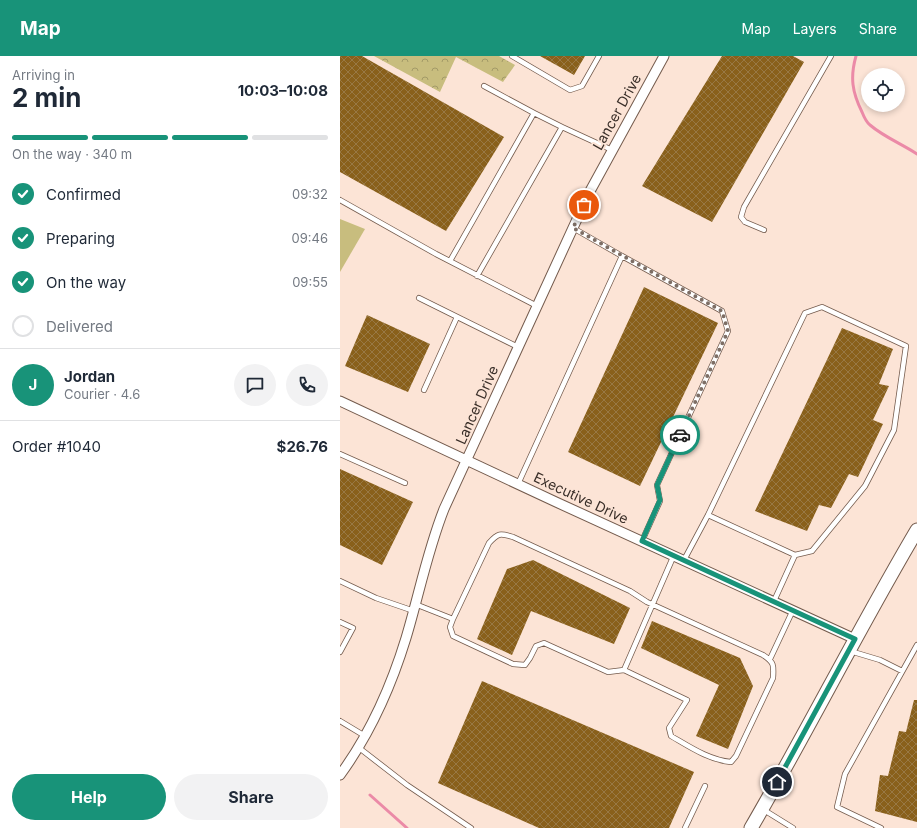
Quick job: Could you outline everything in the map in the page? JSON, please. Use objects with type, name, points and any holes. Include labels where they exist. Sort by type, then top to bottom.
[{"type":"main road","points":[[751,828],[852,644],[917,530]]},
{"type":"street","name":"Lancer Drive","points":[[340,775],[377,714],[394,676],[415,607],[434,536],[466,461],[573,228],[612,150],[664,56]]},
{"type":"street","name":"Executive Drive","points":[[340,401],[466,461],[793,610],[852,644]]},
{"type":"lane","points":[[512,56],[570,90],[582,86],[599,56]]},
{"type":"lane","points":[[764,230],[746,222],[741,217],[744,207],[830,56]]},
{"type":"lane","points":[[484,86],[562,127],[612,150]]},
{"type":"lane","points":[[450,261],[534,113]]},
{"type":"lane","points":[[477,276],[562,127]]},
{"type":"lane","points":[[340,200],[477,276],[537,306]]},
{"type":"lane","points":[[573,228],[722,311],[728,331],[657,485],[660,500],[642,541]]},
{"type":"lane","points":[[518,484],[622,256]]},
{"type":"lane","points":[[418,298],[518,347]]},
{"type":"lane","points":[[684,560],[708,515],[805,313],[822,307],[906,346],[894,430],[865,486],[812,551],[795,555],[708,515]]},
{"type":"lane","points":[[424,390],[457,317]]},
{"type":"lane","points":[[340,454],[405,483]]},
{"type":"lane","points":[[503,534],[513,537],[630,591],[652,604],[763,654],[774,666],[773,678],[736,756],[731,762],[721,761],[704,755],[671,736],[669,728],[687,700],[624,670],[608,672],[544,643],[536,646],[525,665],[513,664],[453,636],[450,627],[453,619],[489,543],[496,536],[503,534]]},
{"type":"lane","points":[[624,670],[674,555]]},
{"type":"lane","points":[[774,601],[795,555]]},
{"type":"lane","points":[[340,581],[376,598],[415,607],[453,619]]},
{"type":"lane","points":[[770,660],[793,610]]},
{"type":"lane","points":[[340,622],[352,628],[340,652]]},
{"type":"lane","points":[[852,644],[902,671]]},
{"type":"lane","points":[[881,828],[837,807],[845,774],[917,645]]},
{"type":"lane","points":[[340,721],[365,736]]},
{"type":"lane","points":[[358,747],[408,786],[471,828]]},
{"type":"lane","points":[[685,828],[705,786]]},
{"type":"lane","points":[[762,809],[793,828]]},
{"type":"green space","points":[[374,56],[499,56],[515,65],[503,82],[456,57],[440,92]]},
{"type":"green space","points":[[340,219],[365,229],[340,272]]},
{"type":"building","points":[[340,56],[362,56],[504,137],[446,231],[340,172]]},
{"type":"building","points":[[540,56],[585,56],[574,75]]},
{"type":"building","points":[[722,56],[793,56],[804,62],[712,222],[642,186]]},
{"type":"building","points":[[644,287],[718,323],[640,486],[568,452]]},
{"type":"building","points":[[367,315],[430,344],[408,392],[345,366]]},
{"type":"building","points":[[842,328],[893,349],[879,384],[889,386],[873,420],[883,424],[858,477],[849,474],[831,508],[819,505],[807,531],[755,511]]},
{"type":"building","points":[[340,469],[413,502],[382,565],[340,545]]},
{"type":"building","points":[[533,560],[630,608],[614,644],[531,611],[512,655],[477,639],[507,569]]},
{"type":"building","points":[[652,621],[740,658],[753,686],[728,749],[696,736],[719,685],[641,648]]},
{"type":"building","points":[[482,681],[694,772],[669,828],[539,828],[438,783]]},
{"type":"building","points":[[914,700],[917,700],[917,822],[875,811],[880,775],[888,776],[899,731],[906,732]]},
{"type":"waterway","points":[[856,56],[853,71],[854,91],[866,121],[881,133],[917,154]]},
{"type":"waterway","points":[[370,795],[407,828]]},
{"type":"way so far","points":[[584,205],[573,228],[722,311],[728,331],[680,435]]},
{"type":"route","points":[[680,435],[657,485],[660,500],[642,541],[780,603],[855,639],[777,782]]}]
